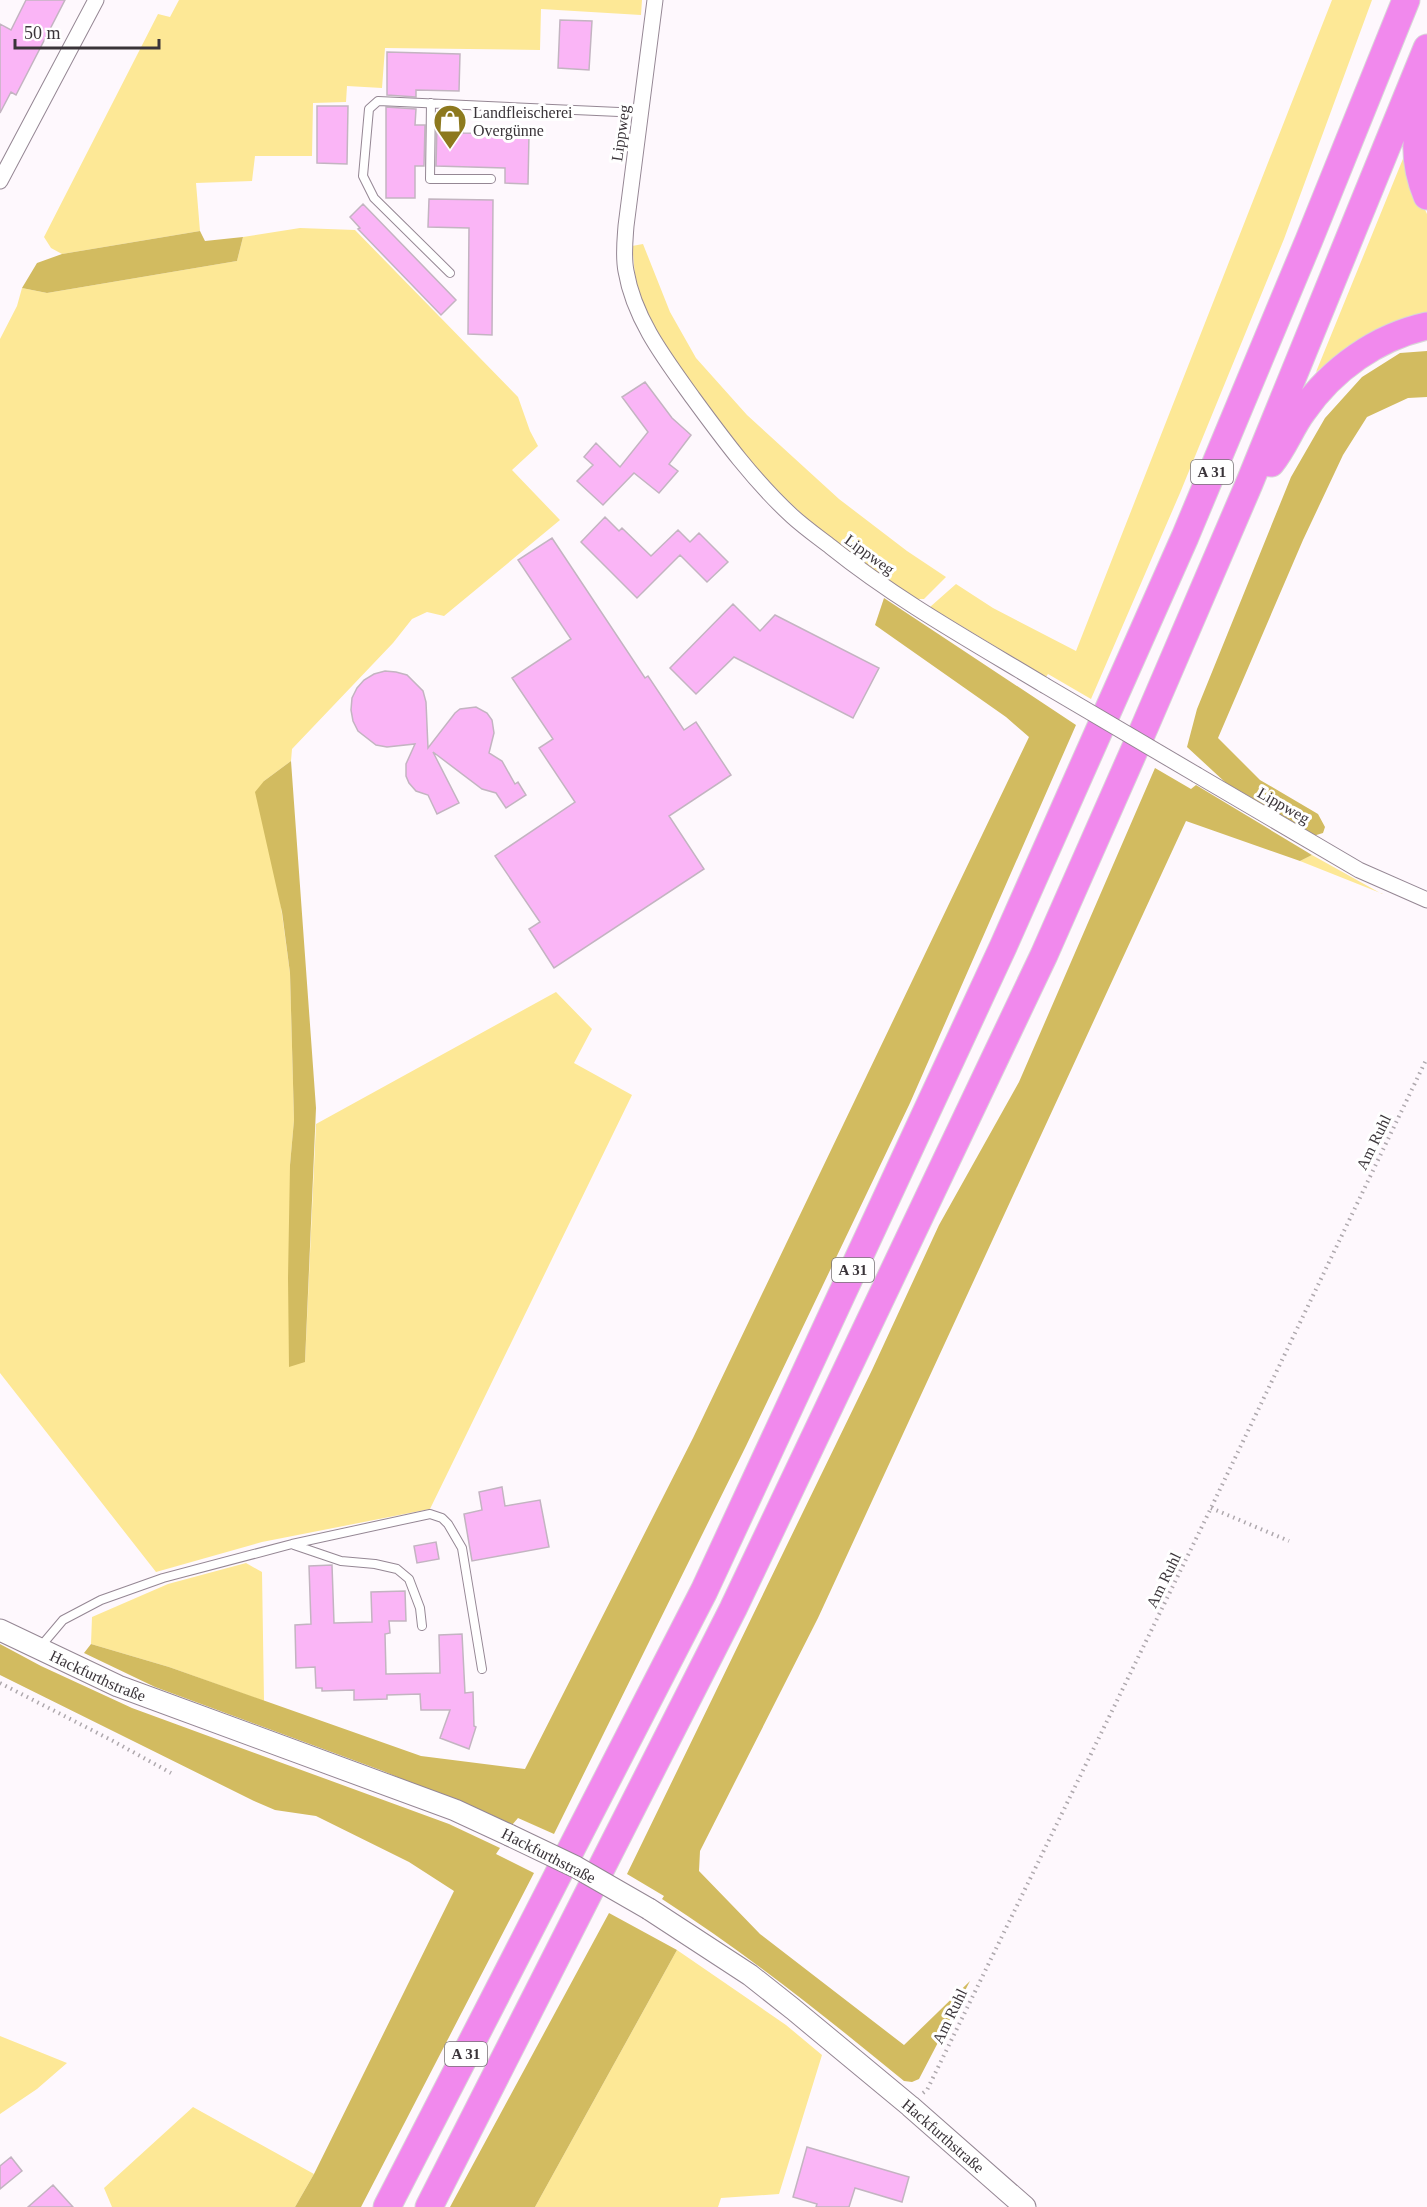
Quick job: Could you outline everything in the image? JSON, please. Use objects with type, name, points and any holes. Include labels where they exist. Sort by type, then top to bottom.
[{"type":"highway","name":"A 31","points":[[387,2207],[704,1591],[1003,947],[1185,537],[1406,0]]},
{"type":"highway","name":"A 31","points":[[429,2207],[733,1609],[1044,955],[1249,484],[1427,48]]},
{"type":"highway","points":[[1427,95],[1419,117],[1415,153],[1420,180],[1427,196]]},
{"type":"highway","points":[[1249,484],[1273,461],[1303,411],[1329,380],[1373,345],[1427,326]]},
{"type":"street","points":[[0,181],[96,0]]},
{"type":"street","name":"Lippweg","points":[[655,0],[626,226],[625,268],[630,292],[662,355],[727,445],[793,517],[848,561],[910,604],[1359,870],[1427,900]]},
{"type":"street","name":"Hackfurthstraße","points":[[0,1630],[118,1686],[455,1810],[576,1867],[649,1909],[750,1975],[910,2106],[1025,2207]]},
{"type":"lane","points":[[450,273],[374,198],[363,176],[369,109],[378,101],[641,113]]},
{"type":"lane","points":[[431,104],[430,178],[491,179]]},
{"type":"lane","points":[[39,1650],[63,1620],[101,1600],[163,1578],[292,1544],[430,1514],[442,1518],[455,1534],[462,1548],[482,1669]]},
{"type":"lane","points":[[292,1544],[341,1561],[375,1564],[397,1569],[409,1579],[420,1608],[422,1626]]},
{"type":"path","name":"Am Ruhl","points":[[910,2106],[927,2090],[1211,1508],[1427,1058]]},
{"type":"path","points":[[1211,1508],[1289,1541]]},
{"type":"path","points":[[0,1683],[171,1773]]},
{"type":"shaded area","points":[[179,0],[642,0],[641,15],[541,9],[540,50],[385,48],[382,88],[347,86],[346,102],[313,103],[312,156],[255,156],[252,181],[196,183],[200,231],[62,254],[51,248],[44,237],[158,14],[170,17]]},
{"type":"shaded area","points":[[1332,0],[1372,0],[1284,239],[1180,493],[1091,699],[1048,674],[1046,677],[930,607],[956,584],[993,608],[1076,651]]},
{"type":"shaded area","points":[[1409,144],[1421,201],[1427,214],[1427,318],[1341,353],[1316,372]]},
{"type":"shaded area","points":[[300,228],[355,230],[518,397],[538,446],[512,470],[560,520],[444,616],[427,612],[412,619],[393,643],[292,749],[291,761],[264,781],[290,973],[294,1120],[290,1165],[290,1203],[305,1362],[316,1124],[556,992],[592,1029],[574,1063],[632,1095],[430,1509],[262,1542],[156,1572],[0,1373],[0,339],[17,306],[22,288],[47,293],[237,261],[243,237]]},
{"type":"shaded area","points":[[200,231],[205,241],[243,237],[237,261],[47,293],[22,288],[37,263],[62,254]]},
{"type":"shaded area","points":[[643,244],[670,312],[696,358],[747,415],[839,499],[907,551],[946,577],[924,599],[916,599],[857,559],[823,532],[802,514],[745,455],[711,412],[680,367],[645,308],[636,281],[632,246]]},
{"type":"shaded area","points":[[1427,351],[1427,397],[1408,398],[1367,417],[1343,455],[1303,540],[1218,738],[1260,780],[1318,814],[1325,827],[1323,833],[1313,836],[1226,783],[1187,747],[1197,709],[1291,477],[1325,418],[1362,377],[1400,353]]},
{"type":"shaded area","points":[[884,598],[1076,725],[910,1103],[746,1446],[554,1834],[518,1818],[512,1825],[383,1771],[155,1687],[84,1653],[91,1644],[169,1667],[421,1756],[525,1769],[693,1438],[1029,737],[1006,717],[875,625]]},
{"type":"shaded area","points":[[291,761],[316,1108],[305,1362],[289,1367],[290,1165],[294,1120],[290,973],[282,912],[255,792],[264,781]]},
{"type":"shaded area","points":[[1155,768],[1191,789],[1196,785],[1312,855],[1300,861],[1186,821],[818,1618],[700,1851],[699,1871],[760,1934],[904,2045],[970,1981],[919,2079],[912,2082],[904,2081],[755,1964],[662,1899],[664,1896],[627,1874],[872,1370],[939,1225],[1019,1082]]},
{"type":"shaded area","points":[[1312,855],[1380,893],[1300,861]]},
{"type":"shaded area","points":[[246,1563],[262,1572],[264,1701],[169,1667],[91,1644],[92,1617],[168,1584]]},
{"type":"shaded area","points":[[0,1644],[41,1666],[132,1708],[449,1824],[500,1848],[496,1854],[534,1873],[361,2207],[295,2207],[314,2174],[454,1891],[409,1862],[316,1816],[275,1810],[254,1801],[0,1675]]},
{"type":"shaded area","points":[[609,1913],[677,1950],[535,2207],[450,2207]]},
{"type":"shaded area","points":[[677,1950],[786,2025],[822,2055],[779,2194],[721,2198],[718,2207],[535,2207]]},
{"type":"shaded area","points":[[0,2036],[67,2063],[37,2089],[0,2114]]},
{"type":"shaded area","points":[[193,2107],[314,2174],[295,2207],[112,2207],[104,2188]]},
{"type":"building","points":[[26,0],[65,0],[16,95],[11,92],[0,113],[0,24],[11,30]]},
{"type":"building","points":[[560,20],[592,21],[589,70],[558,68]]},
{"type":"building","points":[[387,52],[460,54],[459,91],[416,90],[416,97],[387,95]]},
{"type":"building","points":[[317,106],[348,106],[347,164],[317,163]]},
{"type":"building","points":[[386,107],[416,109],[415,125],[425,125],[424,166],[415,166],[415,198],[386,198]]},
{"type":"building","points":[[437,125],[463,126],[463,133],[529,134],[528,184],[505,183],[505,168],[436,166]]},
{"type":"building","points":[[429,199],[493,200],[492,335],[468,334],[469,228],[428,227]]},
{"type":"building","points":[[363,204],[456,300],[441,315],[358,229],[360,228],[350,217]]},
{"type":"building","points":[[645,382],[672,418],[691,435],[669,464],[678,471],[659,493],[634,473],[603,505],[577,481],[593,465],[584,457],[596,443],[620,467],[648,432],[622,397]]},
{"type":"building","points":[[605,517],[619,531],[622,528],[651,556],[678,530],[690,542],[699,533],[728,562],[707,582],[680,555],[637,598],[581,542]]},
{"type":"building","points":[[552,538],[645,678],[648,676],[684,730],[696,722],[731,775],[669,816],[704,869],[554,968],[529,929],[540,922],[495,856],[575,802],[539,748],[553,739],[512,678],[571,639],[518,560]]},
{"type":"building","points":[[733,604],[760,631],[775,615],[879,668],[853,718],[734,657],[696,694],[670,668]]},
{"type":"building","points":[[385,671],[407,675],[423,691],[426,702],[428,748],[460,709],[476,707],[487,713],[492,720],[494,733],[489,753],[502,761],[515,784],[518,782],[526,795],[506,808],[496,793],[482,789],[433,752],[459,803],[437,814],[428,795],[416,791],[406,776],[406,764],[415,744],[387,747],[376,745],[358,731],[353,721],[352,698],[357,688],[364,680]]},
{"type":"building","points":[[502,1487],[505,1506],[540,1500],[549,1547],[472,1561],[464,1514],[482,1510],[479,1492]]},
{"type":"building","points":[[436,1542],[439,1559],[417,1563],[414,1546]]},
{"type":"building","points":[[332,1565],[334,1623],[372,1622],[371,1592],[405,1591],[406,1621],[389,1621],[390,1633],[385,1634],[386,1674],[440,1673],[439,1635],[462,1634],[465,1693],[473,1692],[474,1726],[476,1727],[469,1749],[440,1738],[450,1710],[421,1710],[420,1694],[387,1695],[387,1699],[354,1700],[354,1690],[322,1691],[322,1688],[316,1688],[315,1667],[296,1668],[295,1625],[311,1624],[309,1566]]},
{"type":"building","points":[[807,2147],[909,2177],[902,2202],[855,2188],[849,2207],[816,2207],[817,2204],[793,2197]]},
{"type":"building","points":[[11,2157],[22,2171],[0,2189],[0,2166]]},
{"type":"building","points":[[53,2185],[73,2207],[28,2207]]},
{"type":"place","name":"Landfleischerei Overgünne","points":[[450,150]]}]
